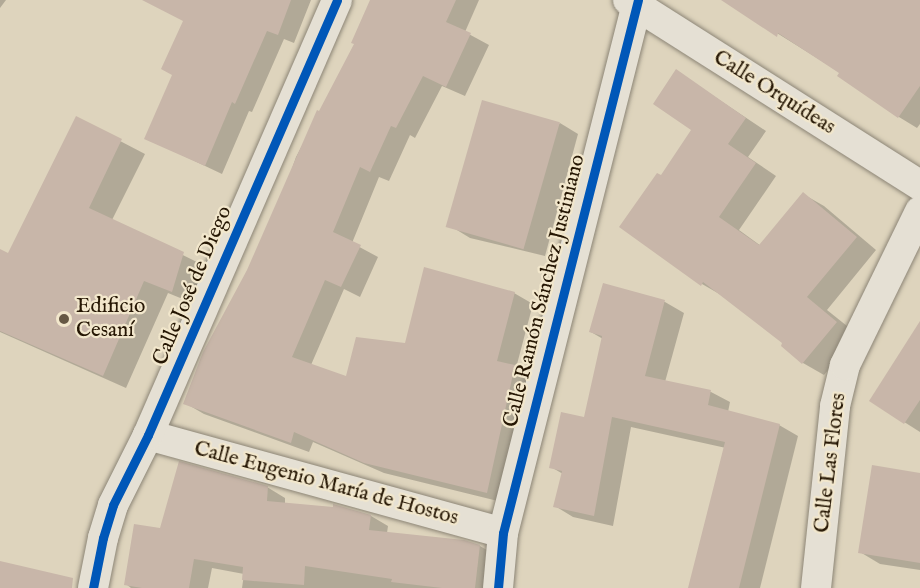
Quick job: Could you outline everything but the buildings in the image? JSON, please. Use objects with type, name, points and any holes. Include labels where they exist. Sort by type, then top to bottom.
[{"type":"street","name":"Calle José de Diego","points":[[93,588],[102,538],[113,505],[148,435],[337,0]]},
{"type":"street","name":"Calle Orquídeas","points":[[634,2],[918,180]]},
{"type":"street","name":"Calle Ramón Sánchez Justiniano","points":[[498,588],[503,533],[634,2]]},
{"type":"street","name":"Calle Las Flores","points":[[816,588],[835,406],[845,365],[920,211]]},
{"type":"street","name":"Calle Eugenio María de Hostos","points":[[148,435],[503,533]]},
{"type":"cycle path","points":[[93,588],[103,538],[113,505],[148,435],[337,0]]},
{"type":"cycle path","points":[[498,588],[503,533],[638,0]]},
{"type":"place","name":"Edificio Cesaní","points":[[64,319]]}]
